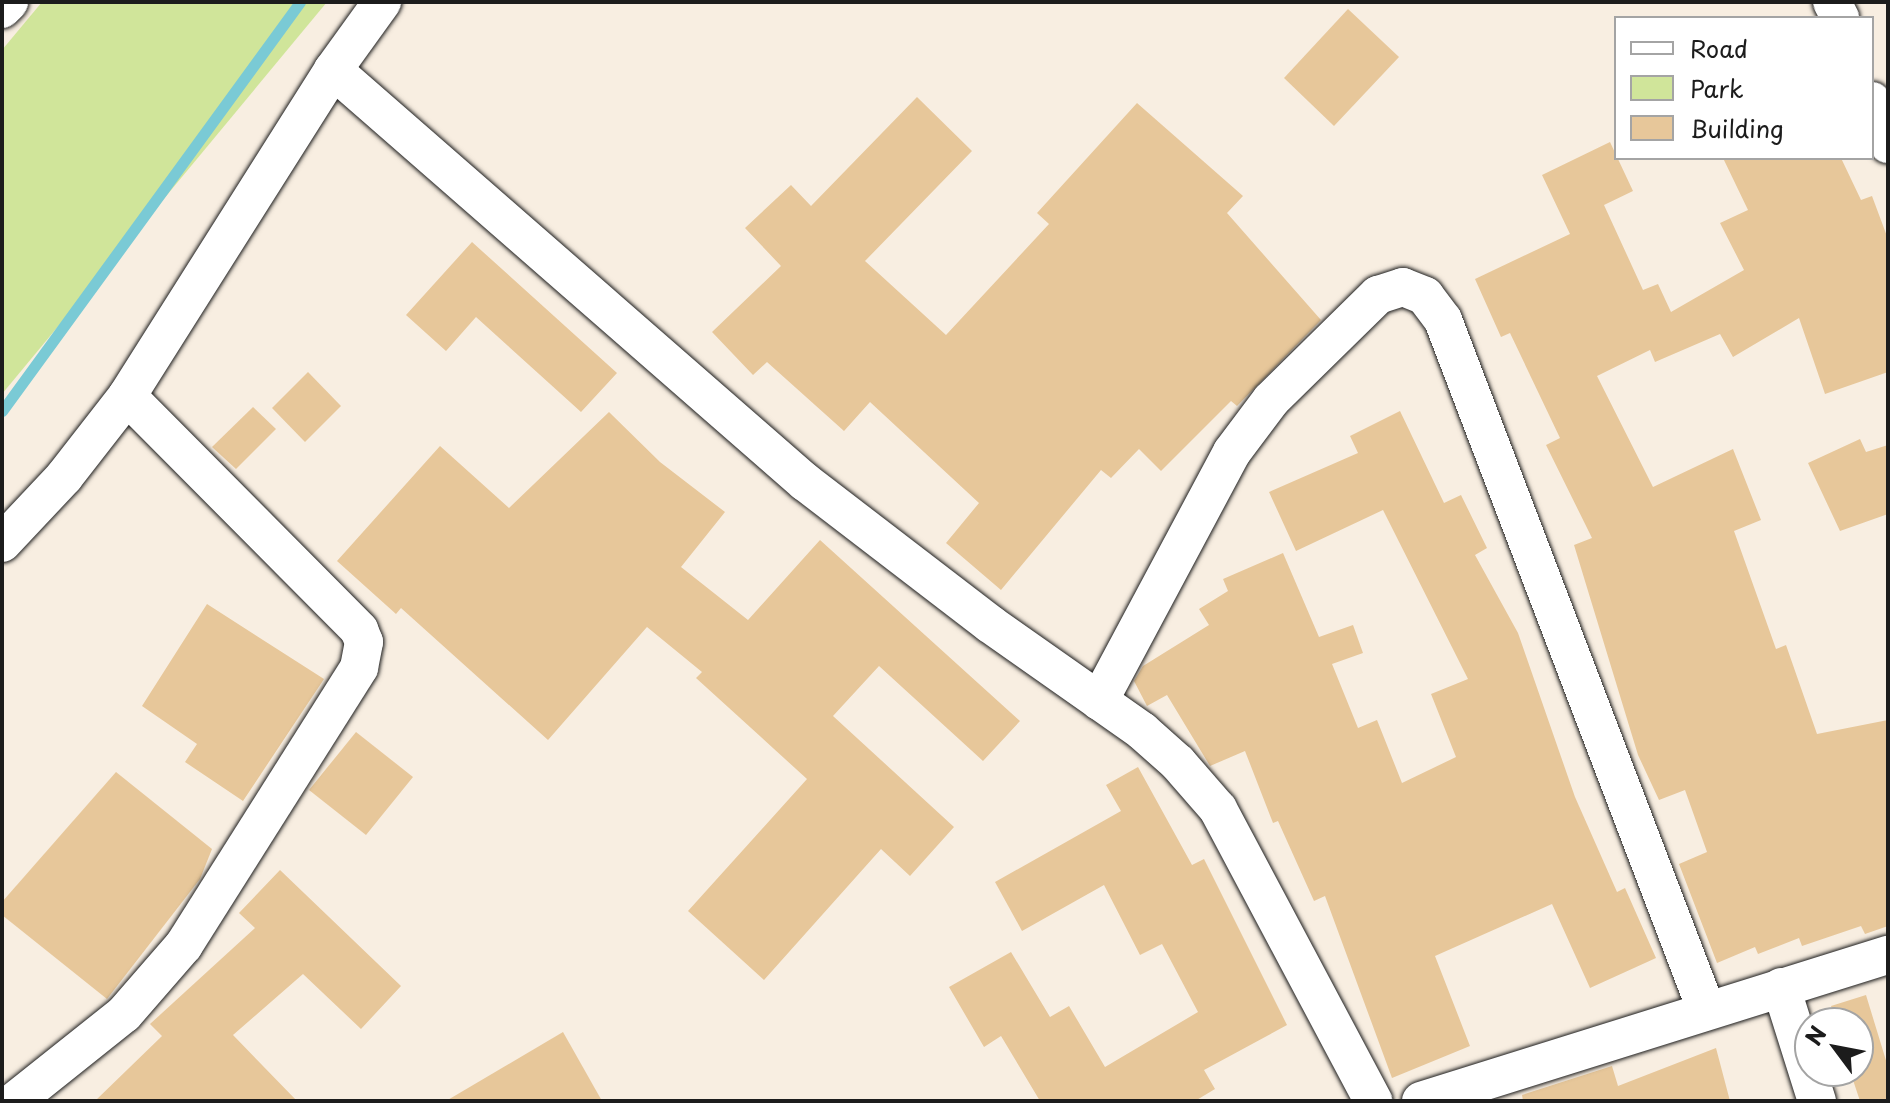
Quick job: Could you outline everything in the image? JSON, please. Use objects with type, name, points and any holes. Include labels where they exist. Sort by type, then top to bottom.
[{"type":"street","points":[[2,9],[9,2]]},
{"type":"street","points":[[2,543],[64,477],[127,396],[333,70],[382,2]]},
{"type":"street","points":[[333,70],[805,482],[1151,739],[1218,809],[1373,1101]]},
{"type":"street","points":[[1874,106],[1888,144]]},
{"type":"street","points":[[1099,701],[1232,452],[1271,400],[1378,295],[1403,287],[1425,296],[1443,320],[1706,1009]]},
{"type":"street","points":[[15,1101],[156,982],[184,945],[364,655],[359,630],[127,396]]},
{"type":"street","points":[[1421,1101],[1706,1009],[1888,955]]},
{"type":"street","points":[[1781,987],[1817,1101]]},
{"type":"green space","points":[[42,2],[327,2],[2,394],[2,50]]},
{"type":"building","points":[[1348,9],[1399,57],[1334,126],[1284,78]]},
{"type":"building","points":[[917,97],[972,151],[865,261],[946,335],[1049,224],[1037,213],[1137,103],[1243,196],[1227,213],[1321,320],[1237,406],[1231,401],[1161,471],[1139,449],[1111,478],[1101,470],[1001,590],[946,543],[979,503],[870,402],[844,431],[767,362],[753,375],[712,332],[781,266],[745,228],[791,185],[811,206]]},
{"type":"building","points":[[1610,142],[1614,160],[1618,160],[1633,191],[1604,205],[1643,290],[1658,284],[1671,312],[1744,270],[1720,223],[1748,210],[1724,160],[1842,160],[1861,200],[1872,196],[1888,239],[1888,372],[1825,394],[1799,318],[1733,357],[1720,334],[1655,362],[1650,350],[1597,376],[1653,487],[1733,449],[1761,520],[1734,531],[1776,649],[1786,645],[1817,734],[1888,720],[1888,926],[1865,934],[1861,926],[1802,946],[1799,938],[1758,954],[1755,947],[1717,963],[1679,864],[1707,852],[1685,790],[1659,800],[1638,755],[1574,545],[1592,538],[1546,445],[1560,438],[1510,333],[1501,337],[1475,279],[1570,234],[1542,175]]},
{"type":"building","points":[[472,242],[617,373],[581,412],[476,317],[446,351],[406,315]]},
{"type":"building","points":[[308,372],[341,406],[305,442],[272,408]]},
{"type":"building","points":[[253,407],[276,429],[236,469],[212,447]]},
{"type":"building","points":[[1400,411],[1444,503],[1461,495],[1487,548],[1475,555],[1518,633],[1575,797],[1617,892],[1625,888],[1656,958],[1590,988],[1552,904],[1435,956],[1470,1046],[1392,1078],[1325,896],[1314,901],[1278,821],[1273,823],[1245,751],[1210,766],[1167,695],[1147,706],[1134,681],[1143,666],[1209,625],[1199,609],[1228,591],[1223,579],[1283,553],[1319,637],[1353,625],[1363,653],[1332,664],[1358,728],[1377,720],[1402,783],[1456,757],[1431,694],[1468,679],[1383,510],[1296,551],[1269,492],[1358,453],[1350,436]]},
{"type":"building","points":[[609,412],[660,462],[725,512],[681,567],[748,620],[820,540],[1020,721],[983,761],[879,666],[833,716],[954,827],[910,876],[881,849],[764,980],[688,911],[807,779],[696,678],[702,672],[647,627],[548,740],[401,608],[396,614],[337,561],[440,446],[509,508]]},
{"type":"building","points":[[1860,439],[1866,452],[1888,445],[1888,514],[1840,531],[1808,463]]},
{"type":"building","points":[[207,604],[324,679],[243,801],[185,762],[197,744],[142,706]]},
{"type":"building","points":[[356,732],[413,777],[366,835],[309,790]]},
{"type":"building","points":[[1138,767],[1192,865],[1204,859],[1287,1025],[1204,1070],[1215,1089],[1195,1101],[1040,1101],[1001,1036],[984,1047],[949,987],[1011,952],[1050,1017],[1069,1006],[1105,1067],[1198,1012],[1162,944],[1140,955],[1104,885],[1022,931],[995,882],[1121,811],[1106,785]]},
{"type":"building","points":[[116,772],[212,849],[200,879],[107,999],[2,915],[2,902]]},
{"type":"building","points":[[280,870],[401,986],[361,1029],[303,974],[233,1035],[297,1101],[95,1101],[162,1036],[150,1024],[255,928],[239,913]]},
{"type":"building","points":[[1866,995],[1870,1007],[1831,1007]]},
{"type":"building","points":[[1874,1021],[1888,1067],[1888,1101],[1860,1101],[1855,1087],[1874,1087]]},
{"type":"building","points":[[563,1032],[602,1101],[446,1101]]},
{"type":"building","points":[[1716,1048],[1730,1101],[1523,1101],[1522,1095],[1612,1066],[1618,1086]]},
{"type":"waterway","points":[[2,411],[300,2]]}]
